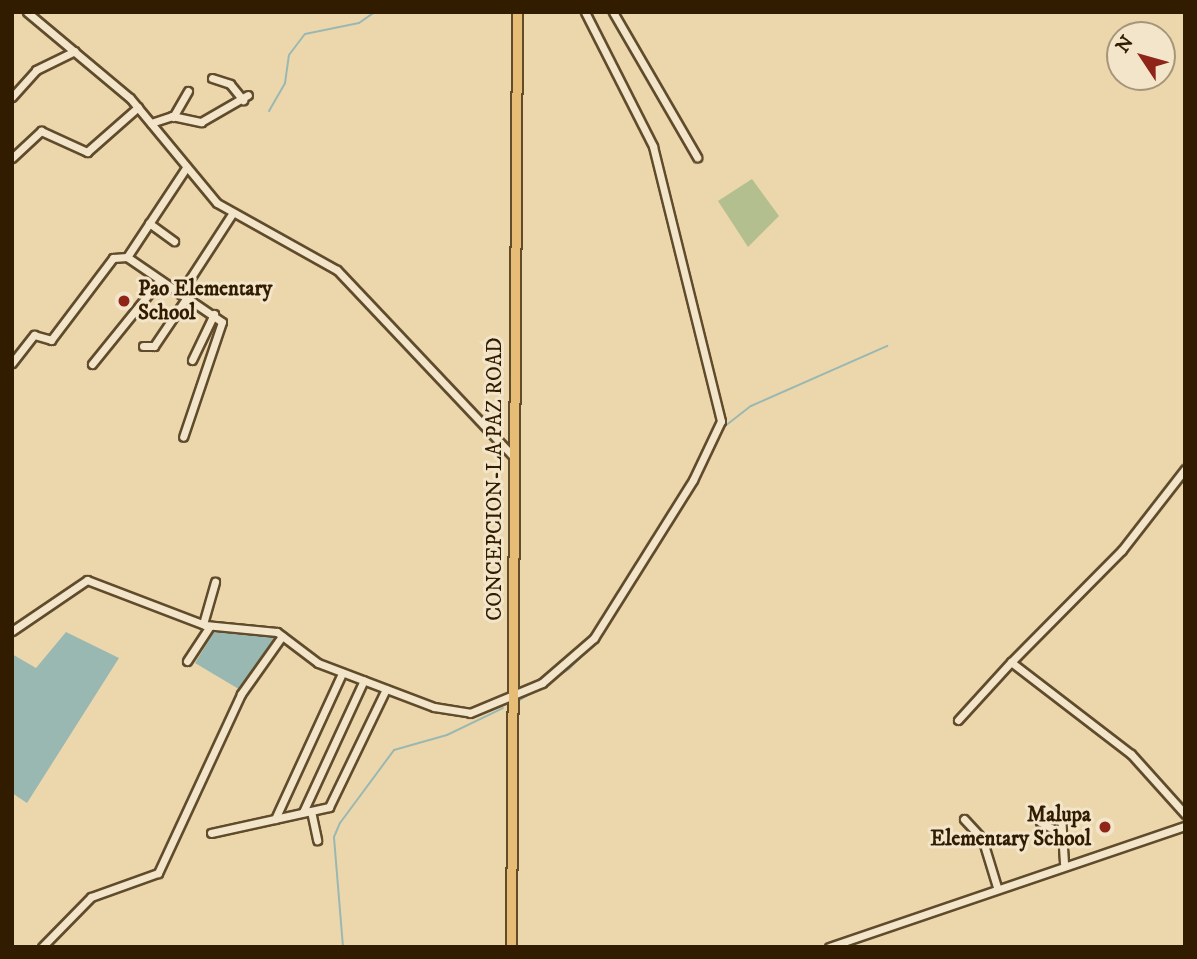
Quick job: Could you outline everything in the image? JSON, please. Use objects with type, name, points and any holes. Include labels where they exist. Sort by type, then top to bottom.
[{"type":"main road","name":"CONCEPCION-LA PAZ ROAD","points":[[511,947],[512,455],[517,12]]},
{"type":"street","points":[[27,12],[138,107],[186,168],[232,214],[337,270],[512,455]]},
{"type":"street","points":[[12,631],[84,580],[206,625],[282,636],[313,661],[342,673],[386,689],[470,713],[491,709],[513,693],[542,683],[603,628],[721,421],[653,146],[585,12]]},
{"type":"street","points":[[613,12],[697,157]]},
{"type":"street","points":[[12,97],[36,71],[75,51]]},
{"type":"street","points":[[151,123],[173,117],[201,122],[246,97],[230,84],[212,78]]},
{"type":"street","points":[[173,117],[188,90]]},
{"type":"street","points":[[12,158],[41,131],[88,152],[138,107]]},
{"type":"street","points":[[127,257],[186,168]]},
{"type":"street","points":[[143,346],[154,346],[232,214]]},
{"type":"street","points":[[149,223],[174,241]]},
{"type":"street","points":[[12,363],[34,335],[51,340],[113,258],[127,257],[214,314],[222,326],[183,437]]},
{"type":"street","points":[[92,364],[160,280]]},
{"type":"street","points":[[192,360],[214,314]]},
{"type":"street","points":[[958,720],[1011,662],[1122,550],[1185,469]]},
{"type":"street","points":[[187,661],[206,625],[215,582]]},
{"type":"street","points":[[42,947],[91,897],[158,873],[242,694],[282,636]]},
{"type":"street","points":[[1011,662],[1131,754],[1185,814]]},
{"type":"street","points":[[275,819],[342,673]]},
{"type":"street","points":[[317,840],[307,812],[364,680]]},
{"type":"street","points":[[211,833],[329,807],[386,689]]},
{"type":"street","points":[[1061,815],[1057,831],[1064,863]]},
{"type":"street","points":[[964,819],[982,838],[997,887]]},
{"type":"street","points":[[1040,822],[1057,831]]},
{"type":"street","points":[[829,947],[1064,863],[1185,826]]},
{"type":"green space","points":[[752,179],[779,216],[748,247],[718,201]]},
{"type":"water","points":[[66,632],[119,658],[27,803],[12,793],[12,654],[36,668]]},
{"type":"water","points":[[214,632],[278,636],[242,691],[195,663]]},
{"type":"waterway","points":[[269,111],[285,83],[289,55],[305,34],[359,23],[375,12]]},
{"type":"waterway","points":[[720,430],[751,406],[887,346]]},
{"type":"waterway","points":[[598,637],[670,524]]},
{"type":"waterway","points":[[520,700],[569,669],[595,642]]},
{"type":"waterway","points":[[343,947],[334,837],[340,823],[394,750],[447,735],[503,708]]},
{"type":"place","name":"Pao Elementary School","points":[[124,301]]},
{"type":"place","name":"Malupa Elementary School","points":[[1105,827]]}]
